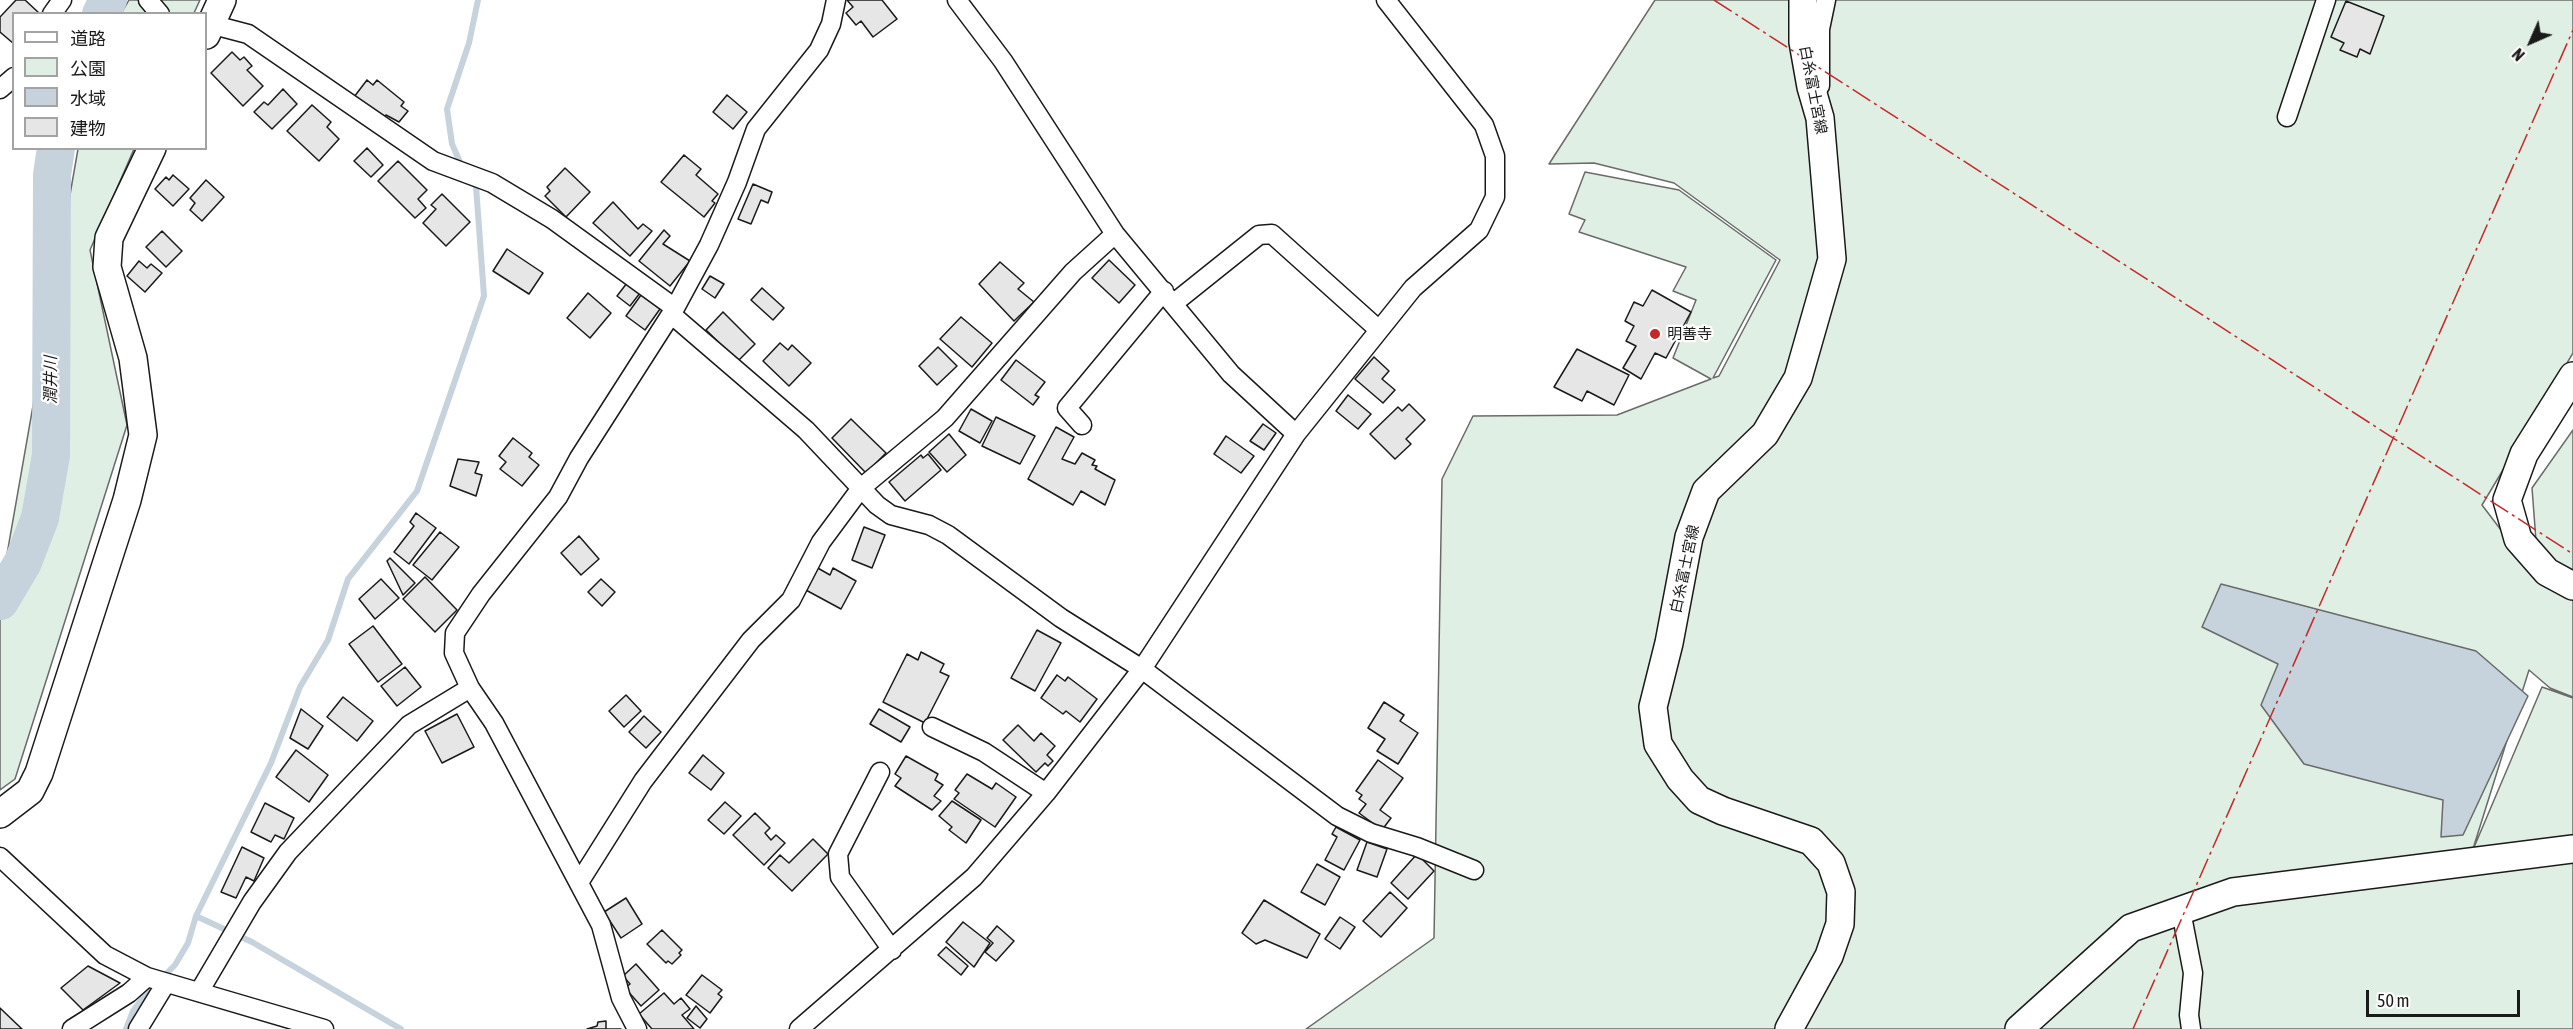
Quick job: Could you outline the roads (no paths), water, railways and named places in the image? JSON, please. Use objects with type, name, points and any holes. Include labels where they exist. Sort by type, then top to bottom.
[{"type":"street","points":[[148,0],[158,12]]},
{"type":"street","points":[[637,1029],[621,998],[601,925],[580,881],[494,723],[470,688],[454,653],[455,633],[481,594],[558,496],[579,458],[673,311],[709,245],[737,182],[756,129],[819,50],[831,24],[836,0]]},
{"type":"street","points":[[957,0],[1003,61],[1115,234],[1231,374],[1296,434]]},
{"type":"street","points":[[800,1029],[974,877],[1046,793],[1142,669],[1296,434],[1413,288],[1479,230],[1495,197],[1495,156],[1484,125],[1386,0]]},
{"type":"street","name":"白糸富士宮線","points":[[1789,1029],[1828,956],[1840,924],[1841,892],[1831,863],[1811,841],[1723,811],[1699,800],[1680,779],[1658,744],[1653,707],[1670,643],[1689,537],[1706,491],[1765,434],[1798,378],[1832,259],[1820,118],[1811,87],[1803,42],[1803,0]]},
{"type":"street","points":[[1820,118],[1820,29],[1826,0]]},
{"type":"street","points":[[2287,117],[2326,0]]},
{"type":"street","points":[[211,20],[248,34],[433,161],[492,183],[552,219],[673,311],[806,430],[861,488],[891,515],[929,525],[948,535],[1061,618],[1142,669],[1338,816],[1371,833],[1417,847],[1474,870]]},
{"type":"street","points":[[0,89],[12,79]]},
{"type":"street","points":[[0,814],[30,791],[39,773],[127,500],[143,435],[134,358],[107,267],[110,238],[151,150]]},
{"type":"street","points":[[580,881],[643,781],[751,640],[791,600],[821,542],[861,488],[945,418],[1073,272],[1115,234]]},
{"type":"street","points":[[1082,425],[1067,408],[1169,297],[1259,235],[1272,234],[1379,330]]},
{"type":"street","points":[[2573,376],[2524,454],[2511,481],[2507,500],[2518,539],[2547,572],[2573,586]]},
{"type":"street","points":[[200,992],[239,925],[288,852],[409,725],[470,688]]},
{"type":"street","points":[[932,727],[984,752],[1046,793]]},
{"type":"street","points":[[880,772],[838,854],[840,877],[892,950]]},
{"type":"street","points":[[2019,1029],[2131,928],[2233,892],[2573,849]]},
{"type":"street","points":[[0,857],[105,955],[147,977],[324,1029]]},
{"type":"street","points":[[2181,911],[2193,973],[2188,1015],[2191,1029]]},
{"type":"street","points":[[72,1029],[129,993],[147,977]]},
{"type":"street","points":[[138,1029],[166,983]]},
{"type":"water","points":[[2221,584],[2476,651],[2528,696],[2463,835],[2441,837],[2443,800],[2304,764],[2261,705],[2278,664],[2202,627]]},
{"type":"waterway","name":"潤井川","points":[[102,12],[108,0]]},
{"type":"waterway","points":[[463,169],[452,144],[447,109],[469,43],[478,0]]},
{"type":"waterway","name":"潤井川","points":[[0,601],[23,562],[40,518],[51,455],[52,175],[56,150]]},
{"type":"waterway","points":[[126,1029],[133,1011],[145,995],[175,965],[188,943],[196,916],[271,763],[300,687],[328,640],[348,579],[417,491],[484,296],[476,186],[472,182]]},
{"type":"waterway","points":[[196,916],[252,942],[401,1029]]},
{"type":"place","name":"明善寺","points":[[1655,334]]}]
